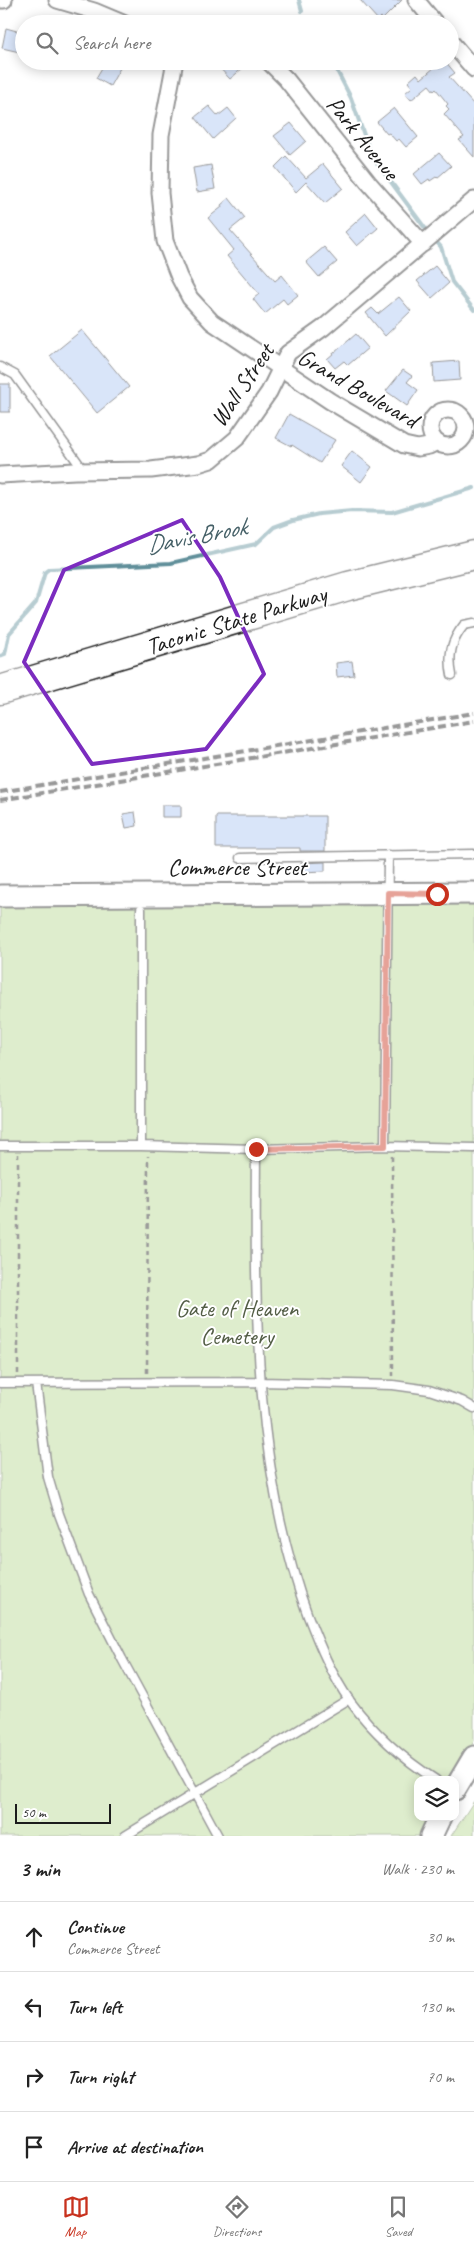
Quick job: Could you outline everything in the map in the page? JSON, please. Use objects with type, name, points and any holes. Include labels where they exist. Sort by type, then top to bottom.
[{"type":"highway","name":"Taconic State Parkway","points":[[0,690],[348,586],[474,554]]},
{"type":"highway","name":"Taconic State Parkway","points":[[0,704],[358,597],[474,569]]},
{"type":"street","points":[[57,0],[104,15]]},
{"type":"street","points":[[416,0],[428,15]]},
{"type":"street","points":[[459,52],[474,69]]},
{"type":"street","name":"Grand Boulevard","points":[[174,70],[161,135],[160,192],[165,241],[179,277],[200,311],[212,322],[330,402],[404,445],[418,448],[437,442]]},
{"type":"street","name":"Park Avenue","points":[[277,70],[368,182],[423,244]]},
{"type":"street","name":"Wall Street","points":[[0,475],[151,470],[198,464],[211,460],[237,438],[269,392],[279,368],[288,353],[323,328],[474,200]]},
{"type":"street","name":"Commerce Street","points":[[0,896],[474,893]]},
{"type":"street","points":[[459,1783],[474,1757]]},
{"type":"street","points":[[431,1836],[438,1821]]},
{"type":"lane","points":[[0,367],[15,375],[84,471]]},
{"type":"lane","points":[[452,675],[449,657],[457,633],[464,625],[474,623]]},
{"type":"lane","points":[[240,858],[474,854]]},
{"type":"lane","points":[[388,855],[389,1146]]},
{"type":"lane","points":[[141,909],[144,1146]]},
{"type":"lane","points":[[0,1146],[144,1146],[256,1149],[389,1146],[474,1148]]},
{"type":"lane","points":[[256,1149],[255,1258],[260,1382],[280,1518],[296,1581],[317,1638],[349,1699],[396,1750],[431,1776]]},
{"type":"lane","points":[[0,1383],[260,1382],[394,1385],[429,1390],[462,1401],[474,1408]]},
{"type":"lane","points":[[36,1383],[48,1477],[80,1571],[101,1621],[218,1836]]},
{"type":"lane","points":[[125,1836],[349,1699]]},
{"type":"path","points":[[18,1146],[18,1383]]},
{"type":"path","points":[[144,1146],[147,1382]]},
{"type":"path","points":[[389,1146],[394,1385]]},
{"type":"highlighted area","points":[[182,520],[220,577],[264,674],[206,749],[92,764],[24,662],[64,570]]},
{"type":"green space","name":"Gate of Heaven Cemetery","points":[[474,897],[474,1741],[460,1766],[451,1776],[414,1776],[414,1821],[430,1821],[423,1836],[0,1836],[0,903]]},
{"type":"green space","points":[[474,1801],[474,1836],[451,1836]]},
{"type":"building","points":[[360,0],[402,0],[387,15],[374,15]]},
{"type":"building","points":[[6,28],[15,30],[15,51],[2,48]]},
{"type":"building","points":[[101,70],[119,70],[110,86],[96,78]]},
{"type":"building","points":[[222,70],[240,70],[230,79]]},
{"type":"building","points":[[432,70],[452,70],[455,73],[449,77],[474,105],[474,157],[459,140],[464,137],[444,114],[449,109],[446,106],[448,104],[436,89],[434,91],[429,85],[411,100],[405,93],[412,87],[408,82],[417,74],[421,79]]},
{"type":"building","points":[[209,106],[218,116],[228,108],[236,118],[213,139],[195,117]]},
{"type":"building","points":[[394,108],[418,137],[406,147],[399,139],[396,141],[389,133],[387,134],[377,122]]},
{"type":"building","points":[[291,123],[306,141],[290,155],[274,136]]},
{"type":"building","points":[[439,153],[451,166],[437,178],[430,181],[429,179],[422,184],[414,174]]},
{"type":"building","points":[[286,156],[306,178],[323,164],[343,188],[325,203],[306,182],[296,192],[275,167]]},
{"type":"building","points":[[211,165],[215,189],[197,192],[193,168]]},
{"type":"building","points":[[229,198],[245,218],[230,230],[275,281],[282,275],[298,295],[287,304],[283,299],[265,314],[253,299],[259,294],[227,256],[234,250],[208,218],[222,207],[221,205]]},
{"type":"building","points":[[366,213],[378,228],[357,246],[345,232]]},
{"type":"building","points":[[324,247],[337,262],[319,277],[306,262]]},
{"type":"building","points":[[435,266],[449,283],[432,298],[417,281]]},
{"type":"building","points":[[399,297],[411,311],[385,336],[366,313],[372,308],[378,314]]},
{"type":"building","points":[[82,330],[129,387],[97,413],[50,356]]},
{"type":"building","points":[[356,334],[368,348],[348,365],[344,361],[335,368],[327,359]]},
{"type":"building","points":[[459,361],[460,380],[434,382],[433,363]]},
{"type":"building","points":[[403,370],[412,376],[407,382],[418,390],[407,406],[386,391]]},
{"type":"building","points":[[0,384],[10,384],[10,412],[0,412]]},
{"type":"building","points":[[289,414],[335,440],[320,463],[292,445],[276,438]]},
{"type":"building","points":[[352,451],[372,467],[361,482],[341,466]]},
{"type":"building","points":[[352,661],[354,675],[337,677],[336,663]]},
{"type":"building","points":[[162,805],[181,805],[181,817],[162,817]]},
{"type":"building","points":[[135,812],[137,826],[126,828],[123,814]]},
{"type":"building","points":[[216,816],[325,816],[325,851],[300,851],[300,848],[216,848]]},
{"type":"building","points":[[325,862],[325,871],[301,872],[301,863]]},
{"type":"waterway","points":[[299,0],[302,11]]},
{"type":"waterway","points":[[337,70],[351,98],[371,155],[425,228]]},
{"type":"waterway","points":[[434,239],[441,247],[452,282],[474,310]]},
{"type":"waterway","name":"Davis Brook","points":[[0,656],[5,654],[9,634],[36,603],[45,572],[49,569],[171,563],[256,544],[274,527],[293,520],[319,514],[352,511],[392,512],[474,488]]},
{"type":"railway","points":[[0,792],[474,713]]},
{"type":"railway","points":[[0,800],[474,721]]},
{"type":"route","points":[[256,1149],[385,1146],[388,893],[437,894]]}]
